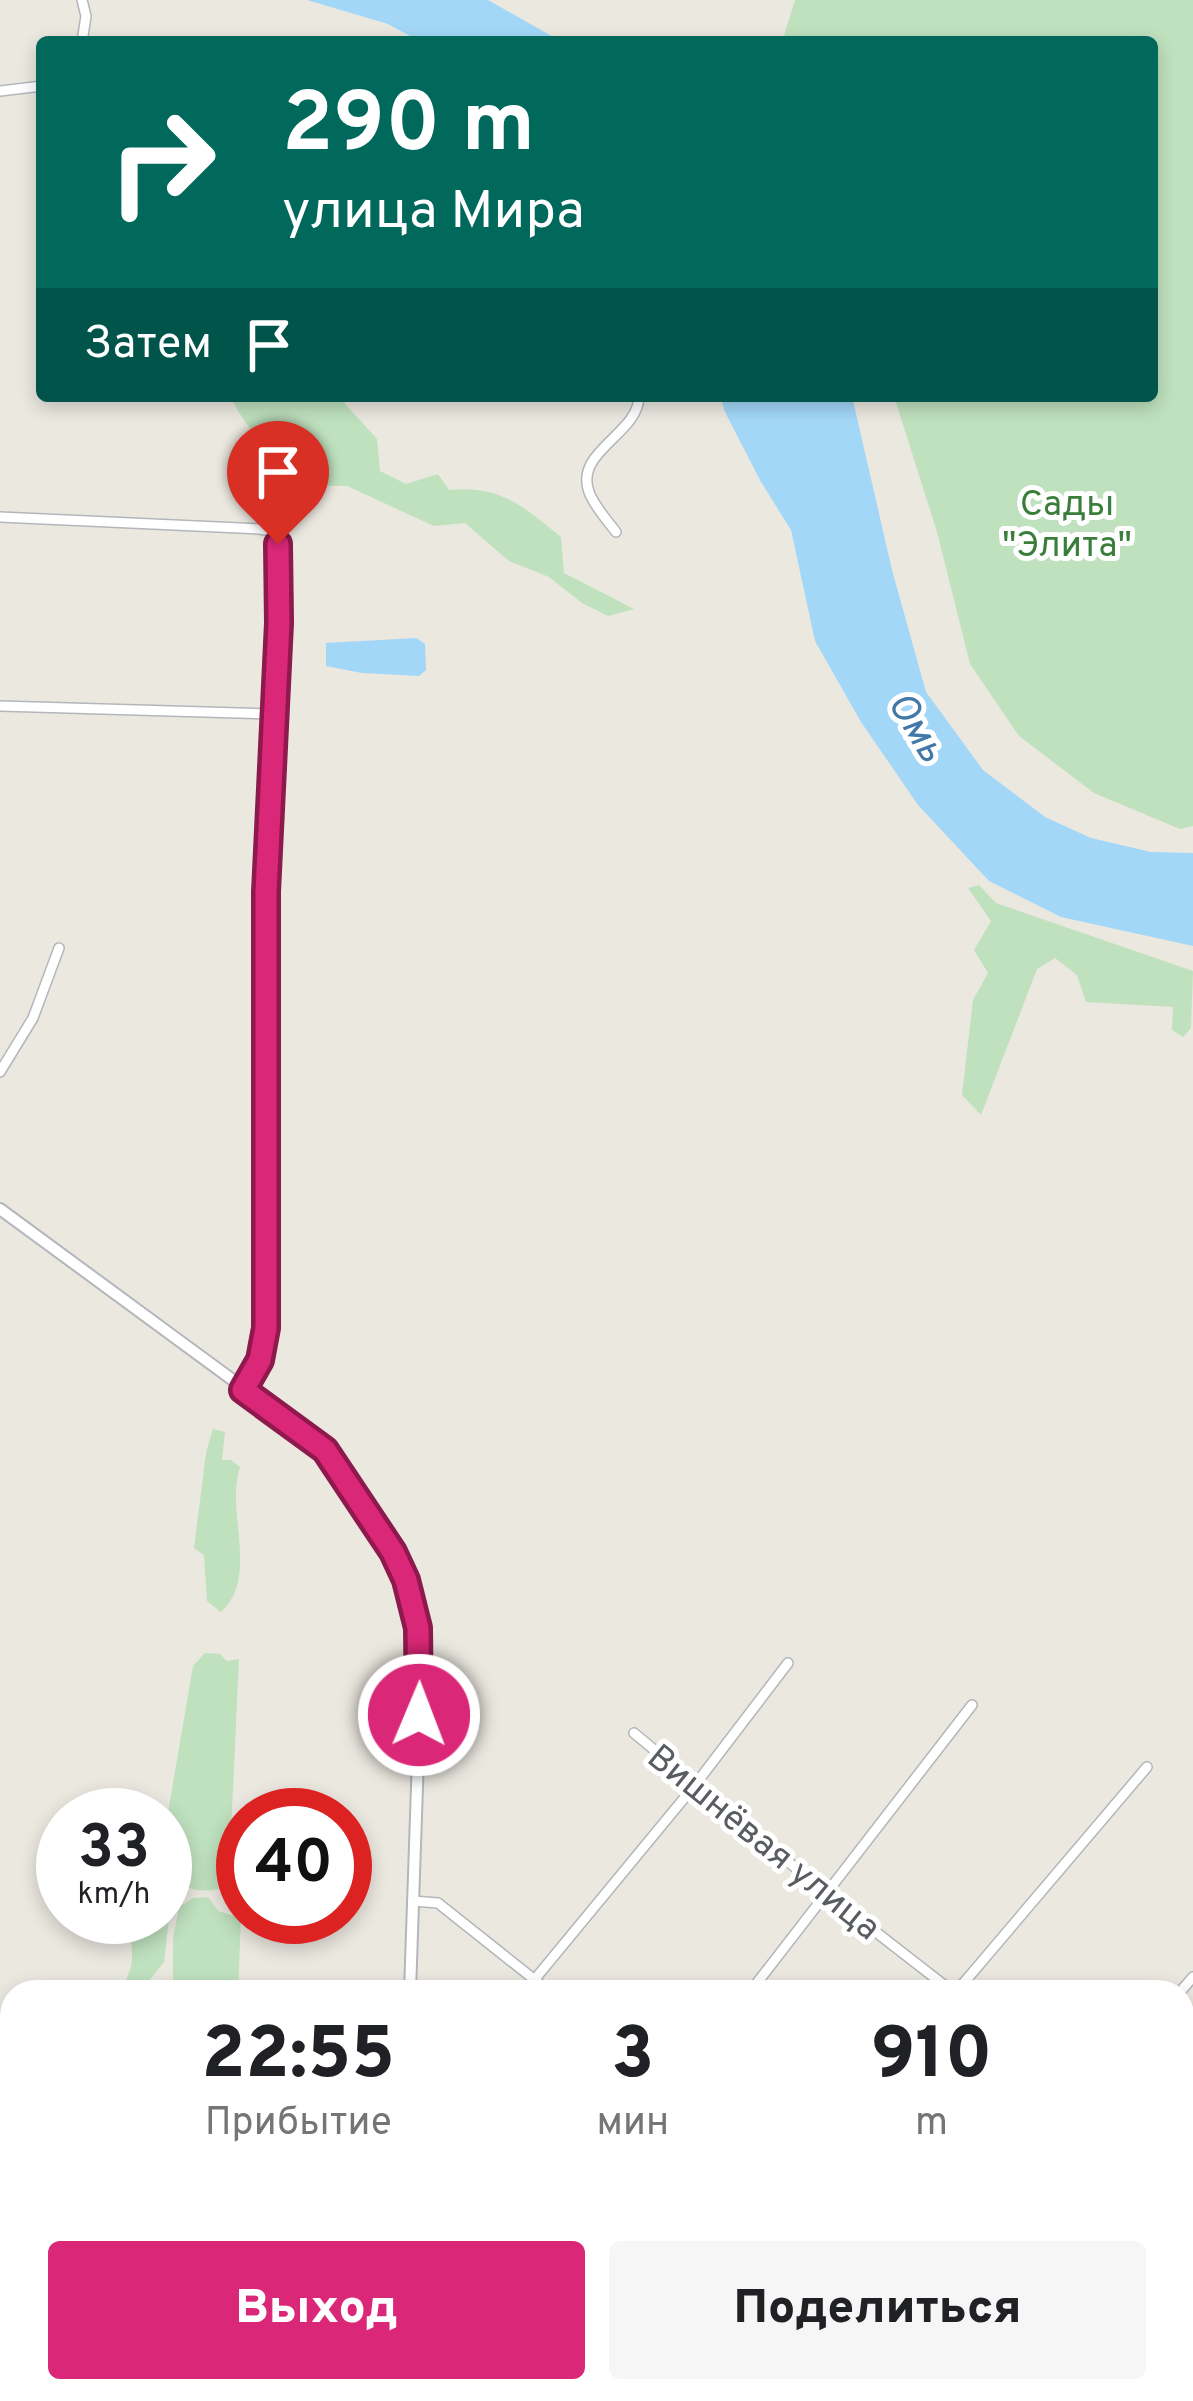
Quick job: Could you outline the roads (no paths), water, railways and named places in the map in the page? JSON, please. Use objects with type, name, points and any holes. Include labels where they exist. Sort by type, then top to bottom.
[{"type":"street","points":[[82,0],[83,36]]},
{"type":"street","points":[[0,91],[36,87]]},
{"type":"street","points":[[616,532],[590,494],[587,478],[590,465],[640,402]]},
{"type":"street","points":[[0,517],[272,531],[279,560],[264,987],[266,1328],[260,1360],[240,1389]]},
{"type":"street","points":[[0,706],[272,714]]},
{"type":"street","points":[[0,1072],[33,1018],[59,948]]},
{"type":"street","points":[[0,1210],[325,1450],[362,1502],[406,1580],[418,1628],[421,1670],[410,1980]]},
{"type":"street","points":[[413,1901],[438,1903],[535,1979],[695,1785],[788,1663]]},
{"type":"street","points":[[759,1980],[972,1705]]},
{"type":"street","name":"Вишнёвая улица","points":[[634,1733],[826,1894],[939,1980]]},
{"type":"street","points":[[965,1980],[1148,1767]]},
{"type":"water","points":[[307,0],[488,0],[551,36],[410,36],[388,24]]},
{"type":"water","name":"Омь","points":[[722,402],[853,402],[926,692],[983,770],[1045,817],[1091,838],[1151,852],[1193,853],[1193,946],[1061,917],[989,881],[918,805],[861,722],[815,641],[791,530]]},
{"type":"water","points":[[416,638],[425,644],[426,670],[419,676],[326,666],[326,643]]},
{"type":"park label","name":"Сады \"Элита\"","points":[[1067,522]]}]
